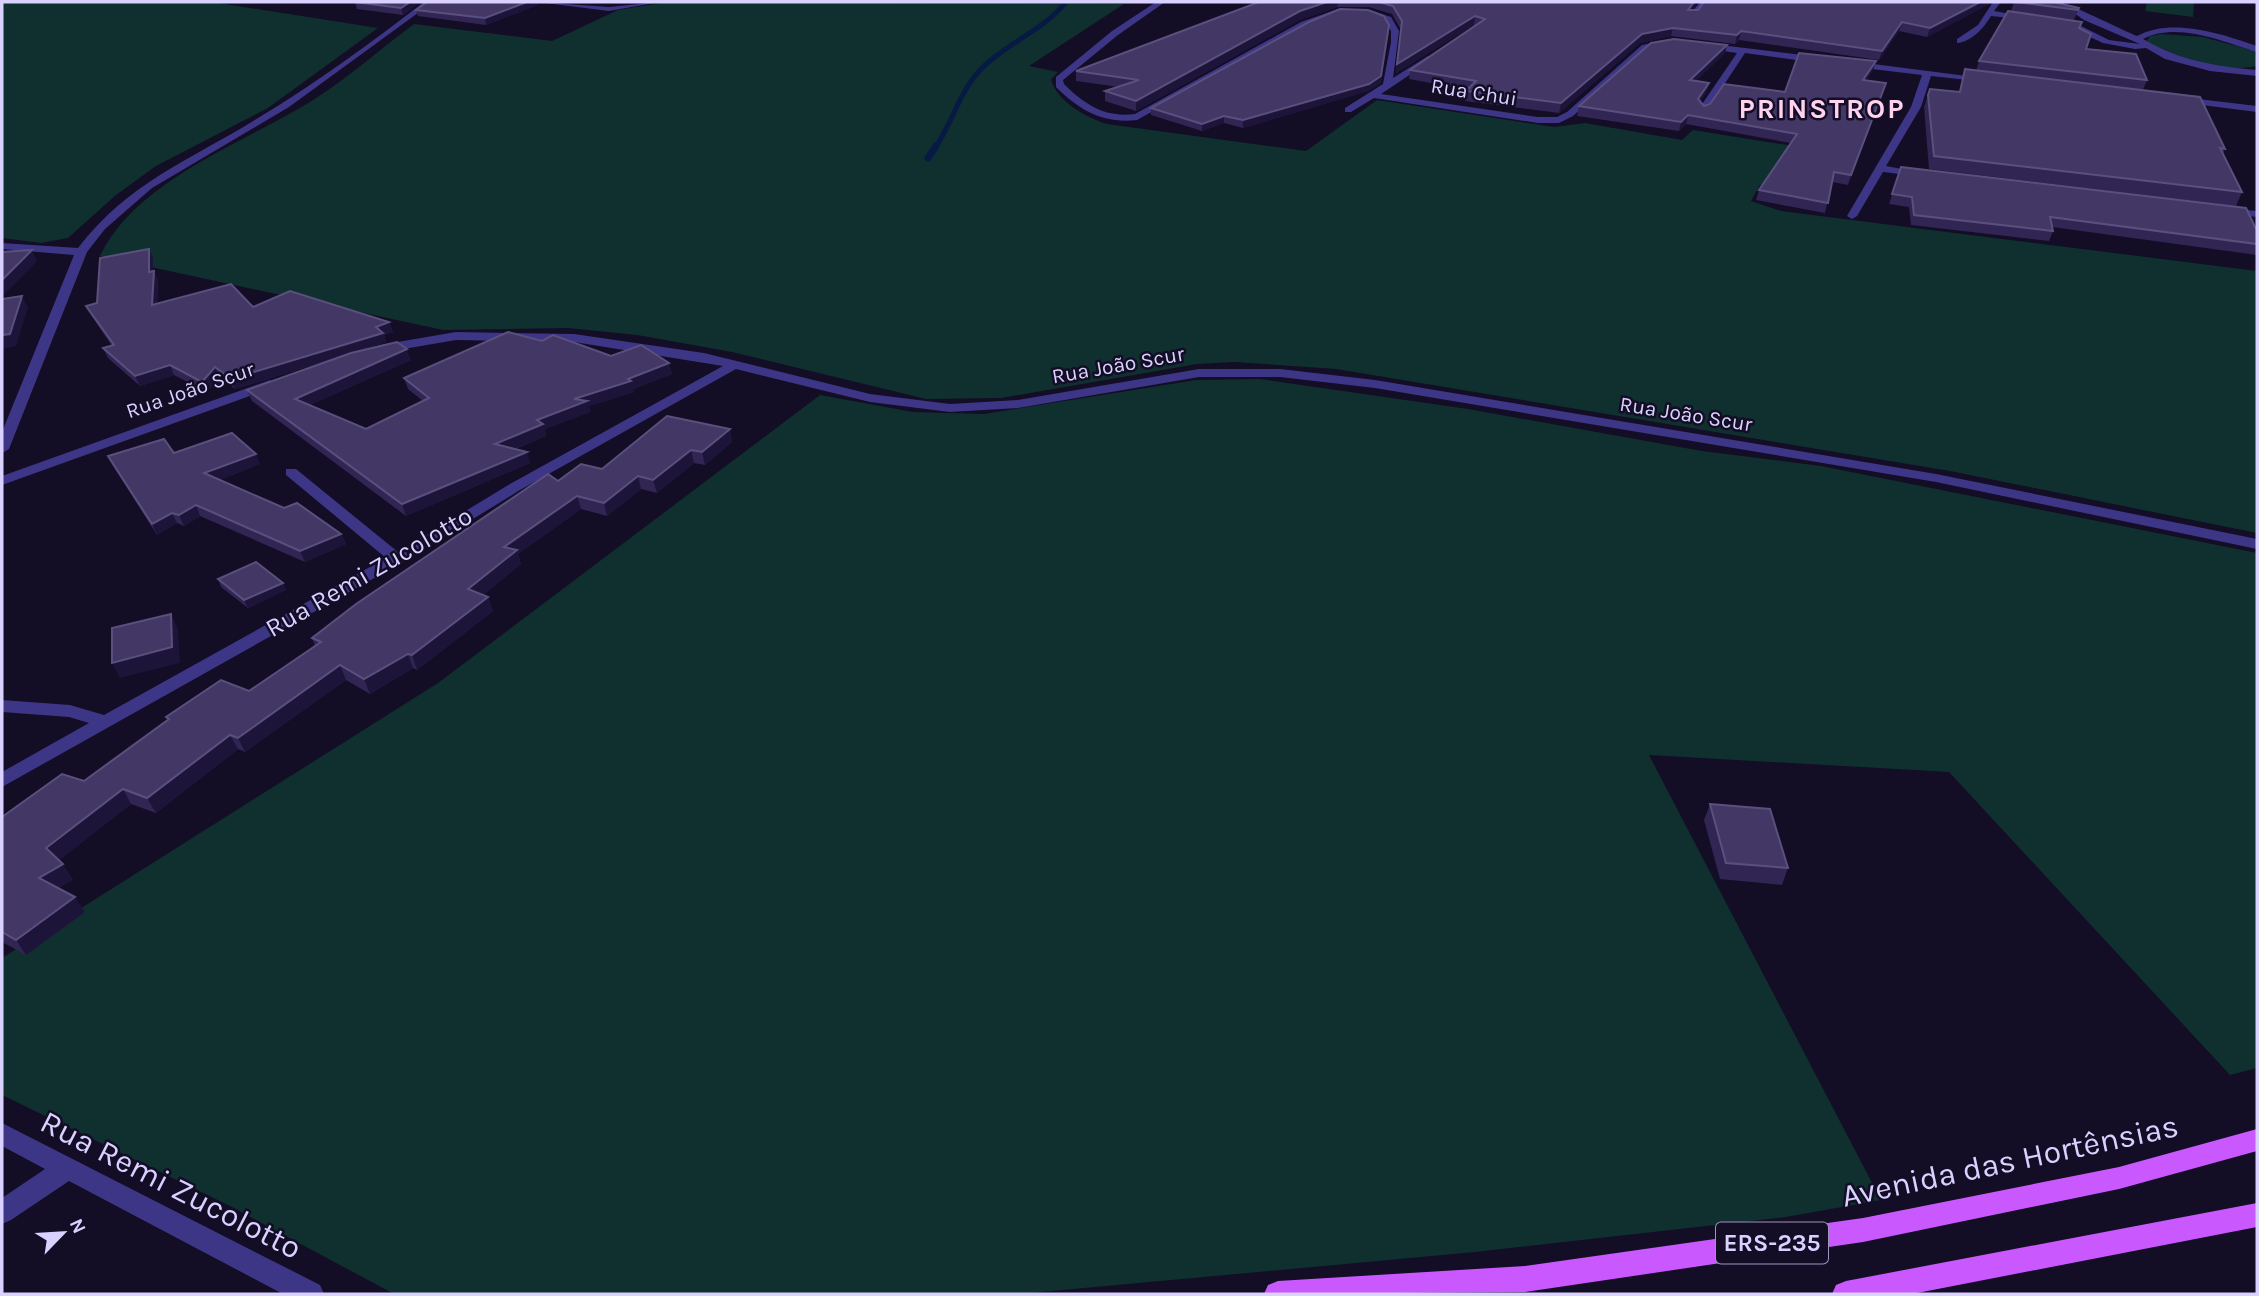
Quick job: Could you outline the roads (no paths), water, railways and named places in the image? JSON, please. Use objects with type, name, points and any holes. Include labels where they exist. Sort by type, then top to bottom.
[{"type":"main road","name":"Avenida das Hortênsias","points":[[1278,1294],[1486,1287],[1863,1230],[2119,1178],[2257,1140]]},
{"type":"main road","name":"ERS-235","points":[[1846,1294],[2257,1215]]},
{"type":"street","points":[[2,449],[81,252],[96,229],[134,194],[285,106],[429,2]]},
{"type":"street","points":[[541,2],[596,9],[656,2]]},
{"type":"street","points":[[1161,2],[1059,79],[1059,85],[1071,98],[1093,112],[1116,120],[1137,117],[1304,24],[1338,10],[1369,12],[1388,19],[1395,31],[1395,42],[1387,85]]},
{"type":"street","points":[[1692,15],[1704,2]]},
{"type":"street","points":[[1960,41],[1980,26],[1997,2]]},
{"type":"street","points":[[2062,2],[2087,18],[2137,39],[2147,48]]},
{"type":"street","points":[[2078,2],[2122,25],[2210,36],[2257,49]]},
{"type":"street","points":[[1988,13],[2079,25],[2085,33],[2116,44],[2147,48],[2190,63],[2257,75]]},
{"type":"street","points":[[2137,39],[2155,31]]},
{"type":"street","name":"Rua Chui","points":[[1372,95],[1538,120],[1559,120],[1570,114],[1645,47],[1660,42],[1682,43]]},
{"type":"street","points":[[1694,45],[1996,80]]},
{"type":"street","points":[[1703,110],[1742,51]]},
{"type":"street","points":[[1348,110],[1436,55]]},
{"type":"street","points":[[1853,216],[1916,107],[1927,73]]},
{"type":"street","points":[[2175,100],[2257,109]]},
{"type":"street","points":[[1882,169],[1935,176]]},
{"type":"street","points":[[2217,210],[2257,215]]},
{"type":"street","points":[[2,247],[81,252]]},
{"type":"street","name":"Rua João Scur","points":[[363,354],[424,340],[495,334],[622,344],[735,364],[870,398],[950,408],[1018,404],[1199,373],[1240,371],[1327,378],[1936,478],[2257,544]]},
{"type":"street","name":"Rua Remi Zucolotto","points":[[2,780],[397,559],[515,486],[735,364]]},
{"type":"street","name":"Rua João Scur","points":[[2,481],[287,379]]},
{"type":"street","points":[[291,472],[397,559]]},
{"type":"street","points":[[2,706],[70,711],[104,721]]},
{"type":"street","name":"Rua Remi Zucolotto","points":[[2,1134],[66,1170],[310,1294]]},
{"type":"street","points":[[2,1212],[66,1170]]},
{"type":"waterway","points":[[935,148],[967,87],[981,69],[1047,21],[1066,2]]},
{"type":"waterway","points":[[928,158],[936,146]]},
{"type":"district","name":"PRINSTROP","points":[[1822,108]]}]
